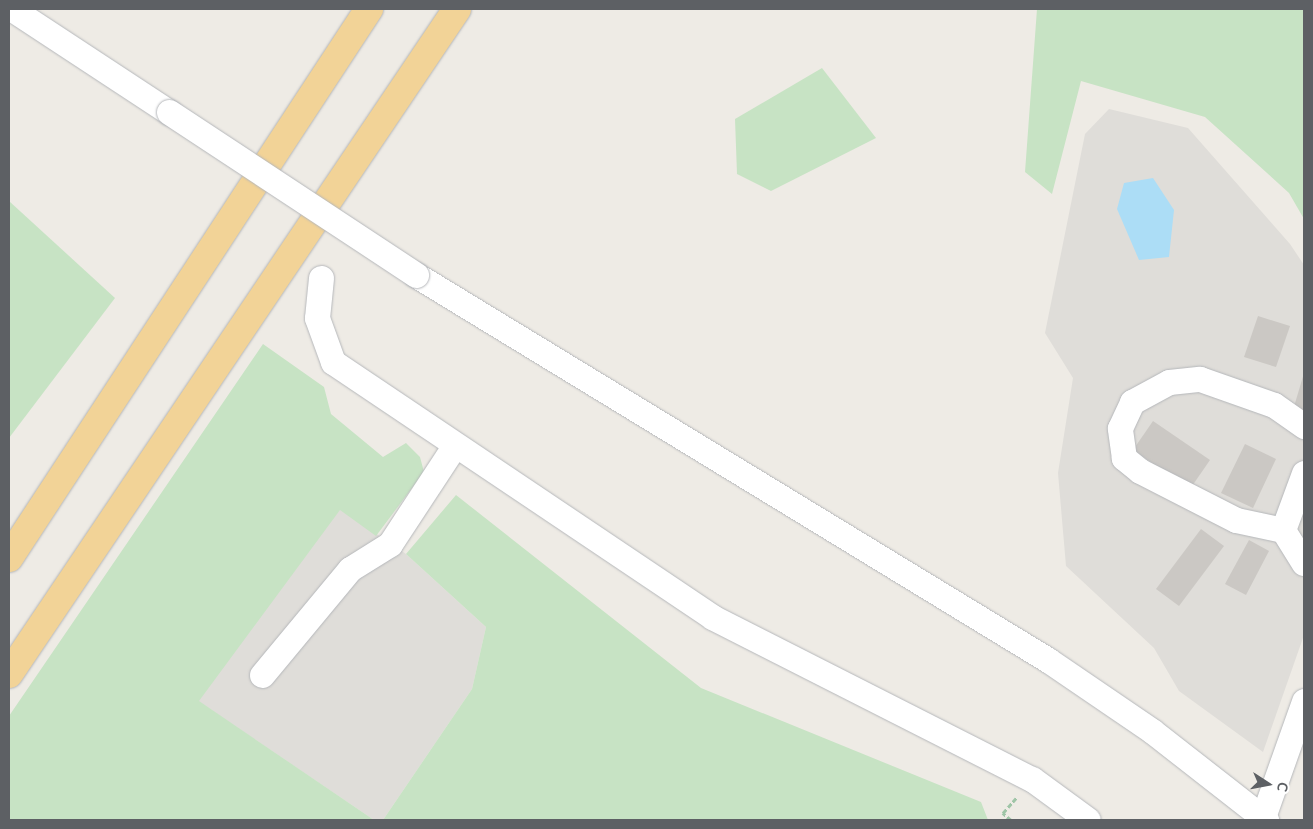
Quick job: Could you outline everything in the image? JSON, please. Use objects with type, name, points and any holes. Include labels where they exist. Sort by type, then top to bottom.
[{"type":"highway","points":[[9,558],[369,9]]},
{"type":"highway","points":[[9,674],[457,9]]},
{"type":"street","points":[[12,9],[416,275],[1040,655],[1152,731],[1264,819],[1304,701]]},
{"type":"street","points":[[321,278],[317,318],[333,362],[712,616],[1032,780],[1088,820]]},
{"type":"street","points":[[1304,426],[1274,405],[1200,379],[1169,382],[1132,402],[1120,428],[1124,458],[1140,471],[1236,520],[1283,530],[1304,563]]},
{"type":"street","points":[[262,675],[350,568],[390,544],[455,445]]},
{"type":"street","points":[[1283,530],[1304,473]]},
{"type":"path","points":[[1011,820],[1003,813],[1032,780]]},
{"type":"shaded area","points":[[1109,109],[1188,128],[1290,244],[1304,265],[1304,635],[1263,752],[1179,691],[1154,648],[1066,566],[1058,473],[1073,378],[1045,333],[1085,134]]},
{"type":"shaded area","points":[[340,509],[406,554],[486,627],[472,689],[383,820],[374,820],[198,701]]},
{"type":"green space","points":[[1037,9],[1304,9],[1304,219],[1289,193],[1205,117],[1081,81],[1052,194],[1025,172]]},
{"type":"green space","points":[[822,68],[876,138],[771,191],[737,174],[735,119]]},
{"type":"green space","points":[[9,201],[115,298],[9,438]]},
{"type":"green space","points":[[263,344],[324,387],[331,414],[383,457],[406,443],[420,457],[424,472],[376,536],[340,510],[199,701],[374,820],[9,820],[9,716]]},
{"type":"green space","points":[[456,495],[701,688],[981,802],[988,820],[383,820],[472,689],[486,627],[406,554]]},
{"type":"water","points":[[1153,178],[1174,210],[1169,257],[1139,260],[1117,209],[1124,183]]},
{"type":"building","points":[[1258,316],[1290,326],[1276,367],[1244,357]]},
{"type":"building","points":[[1304,373],[1304,414],[1293,410]]},
{"type":"building","points":[[1153,421],[1210,460],[1190,489],[1133,450]]},
{"type":"building","points":[[1245,444],[1276,459],[1253,508],[1221,493]]},
{"type":"building","points":[[1201,529],[1224,546],[1179,606],[1156,589]]},
{"type":"building","points":[[1249,540],[1269,551],[1246,595],[1225,584]]}]
